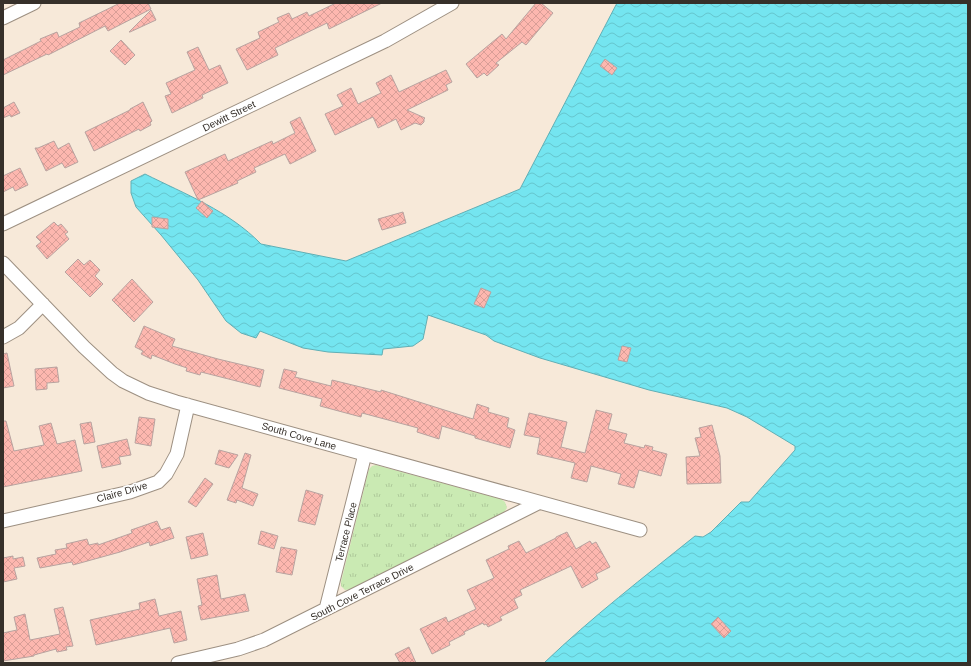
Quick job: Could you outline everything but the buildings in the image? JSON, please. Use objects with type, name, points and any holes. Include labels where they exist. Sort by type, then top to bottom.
[{"type":"street","points":[[3,18],[34,3]]},
{"type":"street","name":"Dewitt Street","points":[[3,224],[385,40],[452,3]]},
{"type":"street","name":"South Cove Lane","points":[[3,263],[84,347],[118,377],[152,394],[538,503],[640,530]]},
{"type":"street","points":[[3,337],[19,328],[43,304]]},
{"type":"street","name":"Claire Drive","points":[[3,521],[130,492],[158,482],[166,474],[177,454],[188,405]]},
{"type":"street","name":"Terrace Place","points":[[326,609],[365,454]]},
{"type":"street","name":"South Cove Terrace Drive","points":[[178,663],[255,644],[538,503]]},
{"type":"green space","points":[[376,465],[501,499],[505,502],[507,508],[504,512],[352,589],[345,590],[341,586],[341,582],[369,469]]},
{"type":"water","points":[[617,3],[968,3],[968,663],[544,663],[599,613],[695,536],[703,537],[711,532],[741,502],[749,502],[795,450],[795,446],[747,417],[727,408],[649,390],[540,358],[494,341],[486,335],[428,315],[423,339],[413,346],[383,349],[382,355],[328,352],[303,348],[260,331],[256,338],[241,333],[226,321],[198,280],[136,207],[131,193],[131,181],[145,174],[191,196],[221,213],[248,232],[261,244],[346,261],[520,189]]}]
